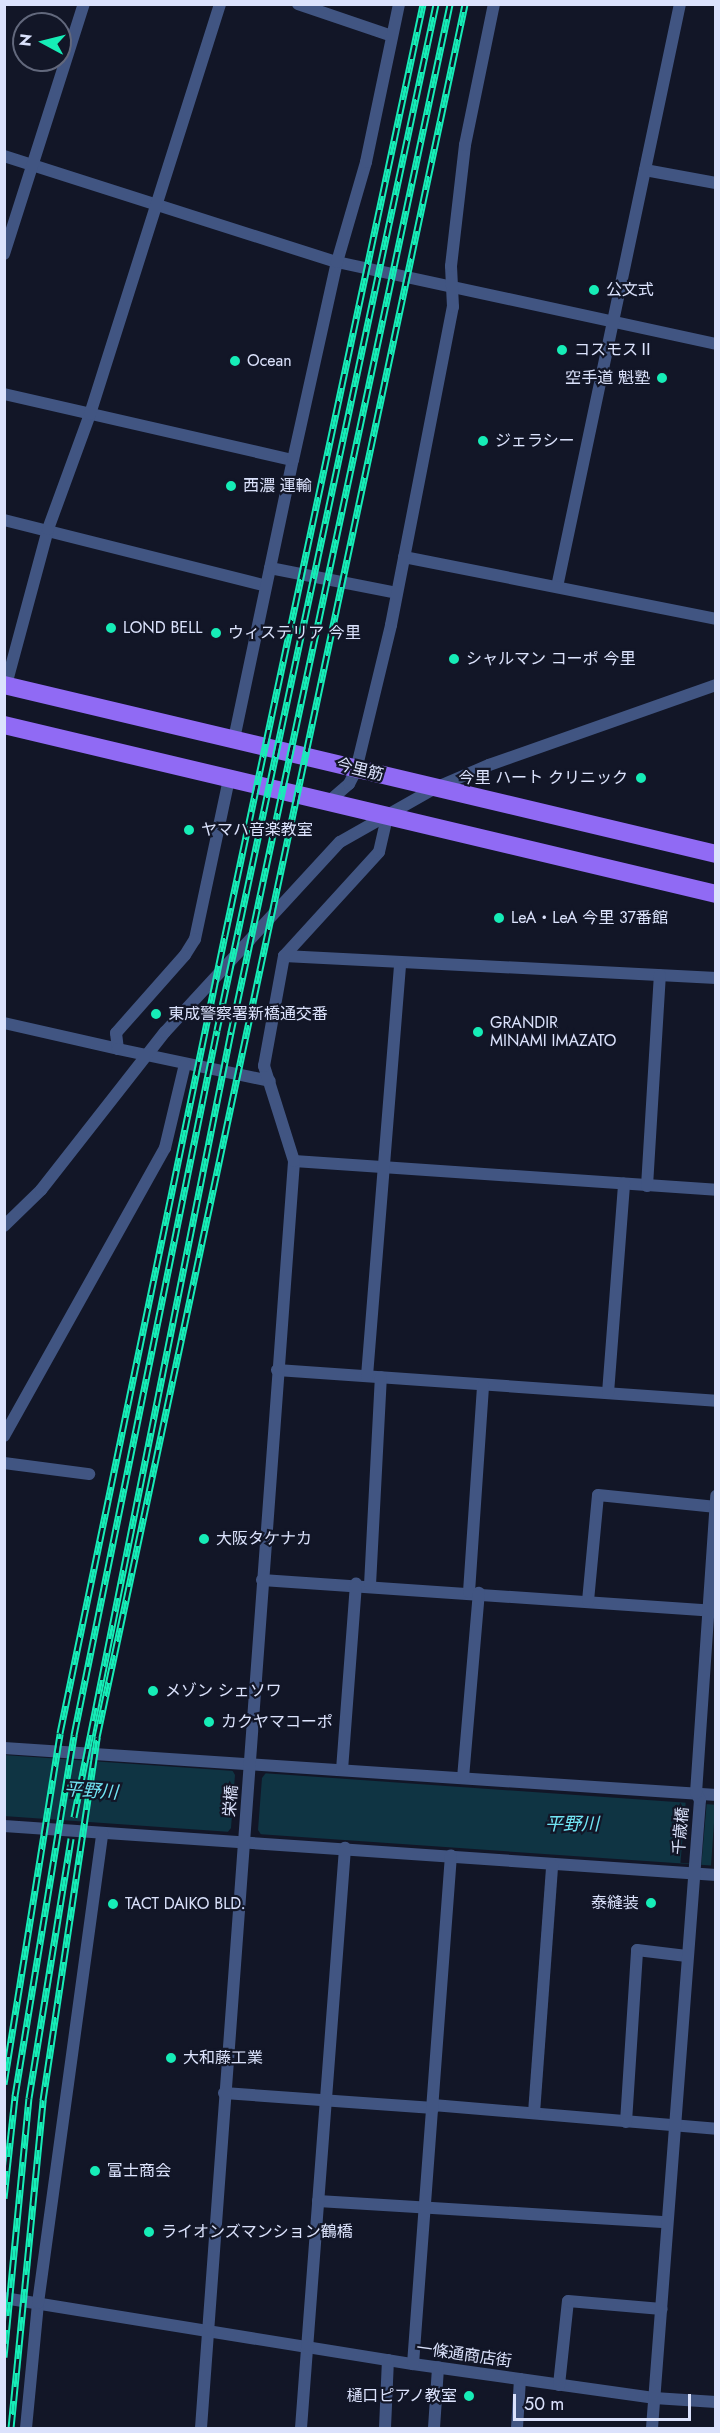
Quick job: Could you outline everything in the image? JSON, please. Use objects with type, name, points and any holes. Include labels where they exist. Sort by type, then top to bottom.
[{"type":"main road","name":"今里筋","points":[[5,685],[716,855]]},
{"type":"main road","points":[[4,725],[327,804],[716,894]]},
{"type":"street","points":[[4,254],[84,4]]},
{"type":"street","points":[[5,685],[48,529],[90,414],[154,204],[220,4]]},
{"type":"street","points":[[298,4],[392,36]]},
{"type":"street","points":[[234,739],[292,460],[337,262],[366,162],[399,4]]},
{"type":"street","points":[[327,804],[349,784],[357,770],[405,557],[453,307],[451,266],[465,145],[494,4]]},
{"type":"street","points":[[557,587],[680,4]]},
{"type":"street","points":[[4,156],[337,262],[716,344]]},
{"type":"street","points":[[645,170],[716,183]]},
{"type":"street","points":[[4,394],[292,460]]},
{"type":"street","points":[[4,520],[48,529],[266,586]]},
{"type":"street","points":[[405,557],[716,619]]},
{"type":"street","points":[[270,568],[397,593]]},
{"type":"street","points":[[4,1226],[41,1190],[147,1056],[340,842],[387,818],[435,788],[489,765],[716,685]]},
{"type":"street","points":[[118,1049],[116,1033],[185,955],[195,939],[229,779]]},
{"type":"street","points":[[387,818],[379,852],[284,956],[264,1066],[294,1161],[716,1190]]},
{"type":"street","points":[[284,956],[716,978]]},
{"type":"street","points":[[367,1376],[386,1168],[400,962]]},
{"type":"street","points":[[647,1186],[660,975]]},
{"type":"street","points":[[4,1023],[270,1081]]},
{"type":"street","points":[[4,1436],[165,1148],[185,1064]]},
{"type":"street","name":"栄橋","points":[[201,2428],[294,1161]]},
{"type":"street","points":[[608,1393],[624,1184]]},
{"type":"street","points":[[277,1370],[716,1401]]},
{"type":"street","points":[[370,1585],[381,1377]]},
{"type":"street","points":[[463,1778],[483,1385]]},
{"type":"street","points":[[4,1463],[89,1474]]},
{"type":"street","points":[[588,1601],[598,1495],[715,1507]]},
{"type":"street","name":"千歳橋","points":[[652,2428],[712,1611],[716,1496]]},
{"type":"street","points":[[262,1580],[356,1584],[712,1611]]},
{"type":"street","points":[[342,1770],[356,1584]]},
{"type":"street","points":[[4,1748],[249,1767],[463,1778],[698,1797],[716,1795]]},
{"type":"street","points":[[4,1826],[102,1833],[245,1838],[552,1865],[694,1869],[716,1875]]},
{"type":"street","points":[[26,2428],[38,2303],[102,1833]]},
{"type":"street","points":[[302,2428],[345,1848]]},
{"type":"street","points":[[413,2364],[451,1855]]},
{"type":"street","points":[[534,2114],[552,1865]]},
{"type":"street","points":[[626,2122],[637,1950],[687,1956]]},
{"type":"street","points":[[224,2093],[433,2106],[716,2129]]},
{"type":"street","points":[[318,2200],[666,2222]]},
{"type":"street","name":"一條通商店街","points":[[4,2298],[413,2364],[654,2398],[716,2402]]},
{"type":"street","points":[[559,2385],[568,2301],[662,2309]]},
{"type":"street","points":[[385,2428],[388,2360]]},
{"type":"street","points":[[434,2428],[438,2367]]},
{"type":"street","points":[[517,2428],[520,2379]]},
{"type":"water","name":"平野川","points":[[4,1755],[715,1805],[711,1866],[4,1816]]},
{"type":"pier","points":[[231,1768],[268,1770],[262,1778],[258,1830],[262,1836],[227,1833],[231,1828],[235,1775]]},
{"type":"pier","points":[[686,1799],[707,1801],[701,1865],[680,1863]]},
{"type":"railway","points":[[4,2084],[60,1733],[225,935],[423,4]]},
{"type":"railway","points":[[4,2198],[15,2096],[74,1735],[217,1030],[436,4]]},
{"type":"railway","points":[[74,1817],[231,1032],[450,4]]},
{"type":"railway","points":[[11,2428],[43,2100],[97,1737],[465,4]]},
{"type":"railway","points":[[4,2357],[29,2098],[71,1838]]},
{"type":"place","name":"公文式","points":[[594,290]]},
{"type":"place","name":"コスモスⅡ","points":[[562,350]]},
{"type":"place","name":"Ocean","points":[[235,361]]},
{"type":"place","name":"空手道 魁塾","points":[[662,378]]},
{"type":"place","name":"ジェラシー","points":[[483,441]]},
{"type":"place","name":"西濃 運輸","points":[[231,486]]},
{"type":"place","name":"LOND BELL","points":[[111,628]]},
{"type":"place","name":"ウィステリア 今里","points":[[216,633]]},
{"type":"place","name":"シャルマン コーポ 今里","points":[[454,659]]},
{"type":"place","name":"今里 ハート クリニック","points":[[641,778]]},
{"type":"place","name":"ヤマハ音楽教室","points":[[189,830]]},
{"type":"place","name":"LeA・LeA 今里 37番館","points":[[499,918]]},
{"type":"place","name":"東成警察署新橋通交番","points":[[156,1014]]},
{"type":"place","name":"GRANDIR MINAMI IMAZATO","points":[[478,1032]]},
{"type":"place","name":"大阪タケナカ","points":[[204,1539]]},
{"type":"place","name":"メゾン シェソワ","points":[[153,1691]]},
{"type":"place","name":"カクヤマコーポ","points":[[209,1722]]},
{"type":"place","name":"泰縫装","points":[[651,1903]]},
{"type":"place","name":"TACT DAIKO BLD.","points":[[113,1904]]},
{"type":"place","name":"大和藤工業","points":[[171,2058]]},
{"type":"place","name":"富士商会","points":[[95,2171]]},
{"type":"place","name":"ライオンズマンション鶴橋","points":[[149,2232]]},
{"type":"place","name":"樋口ピアノ教室","points":[[469,2396]]}]
